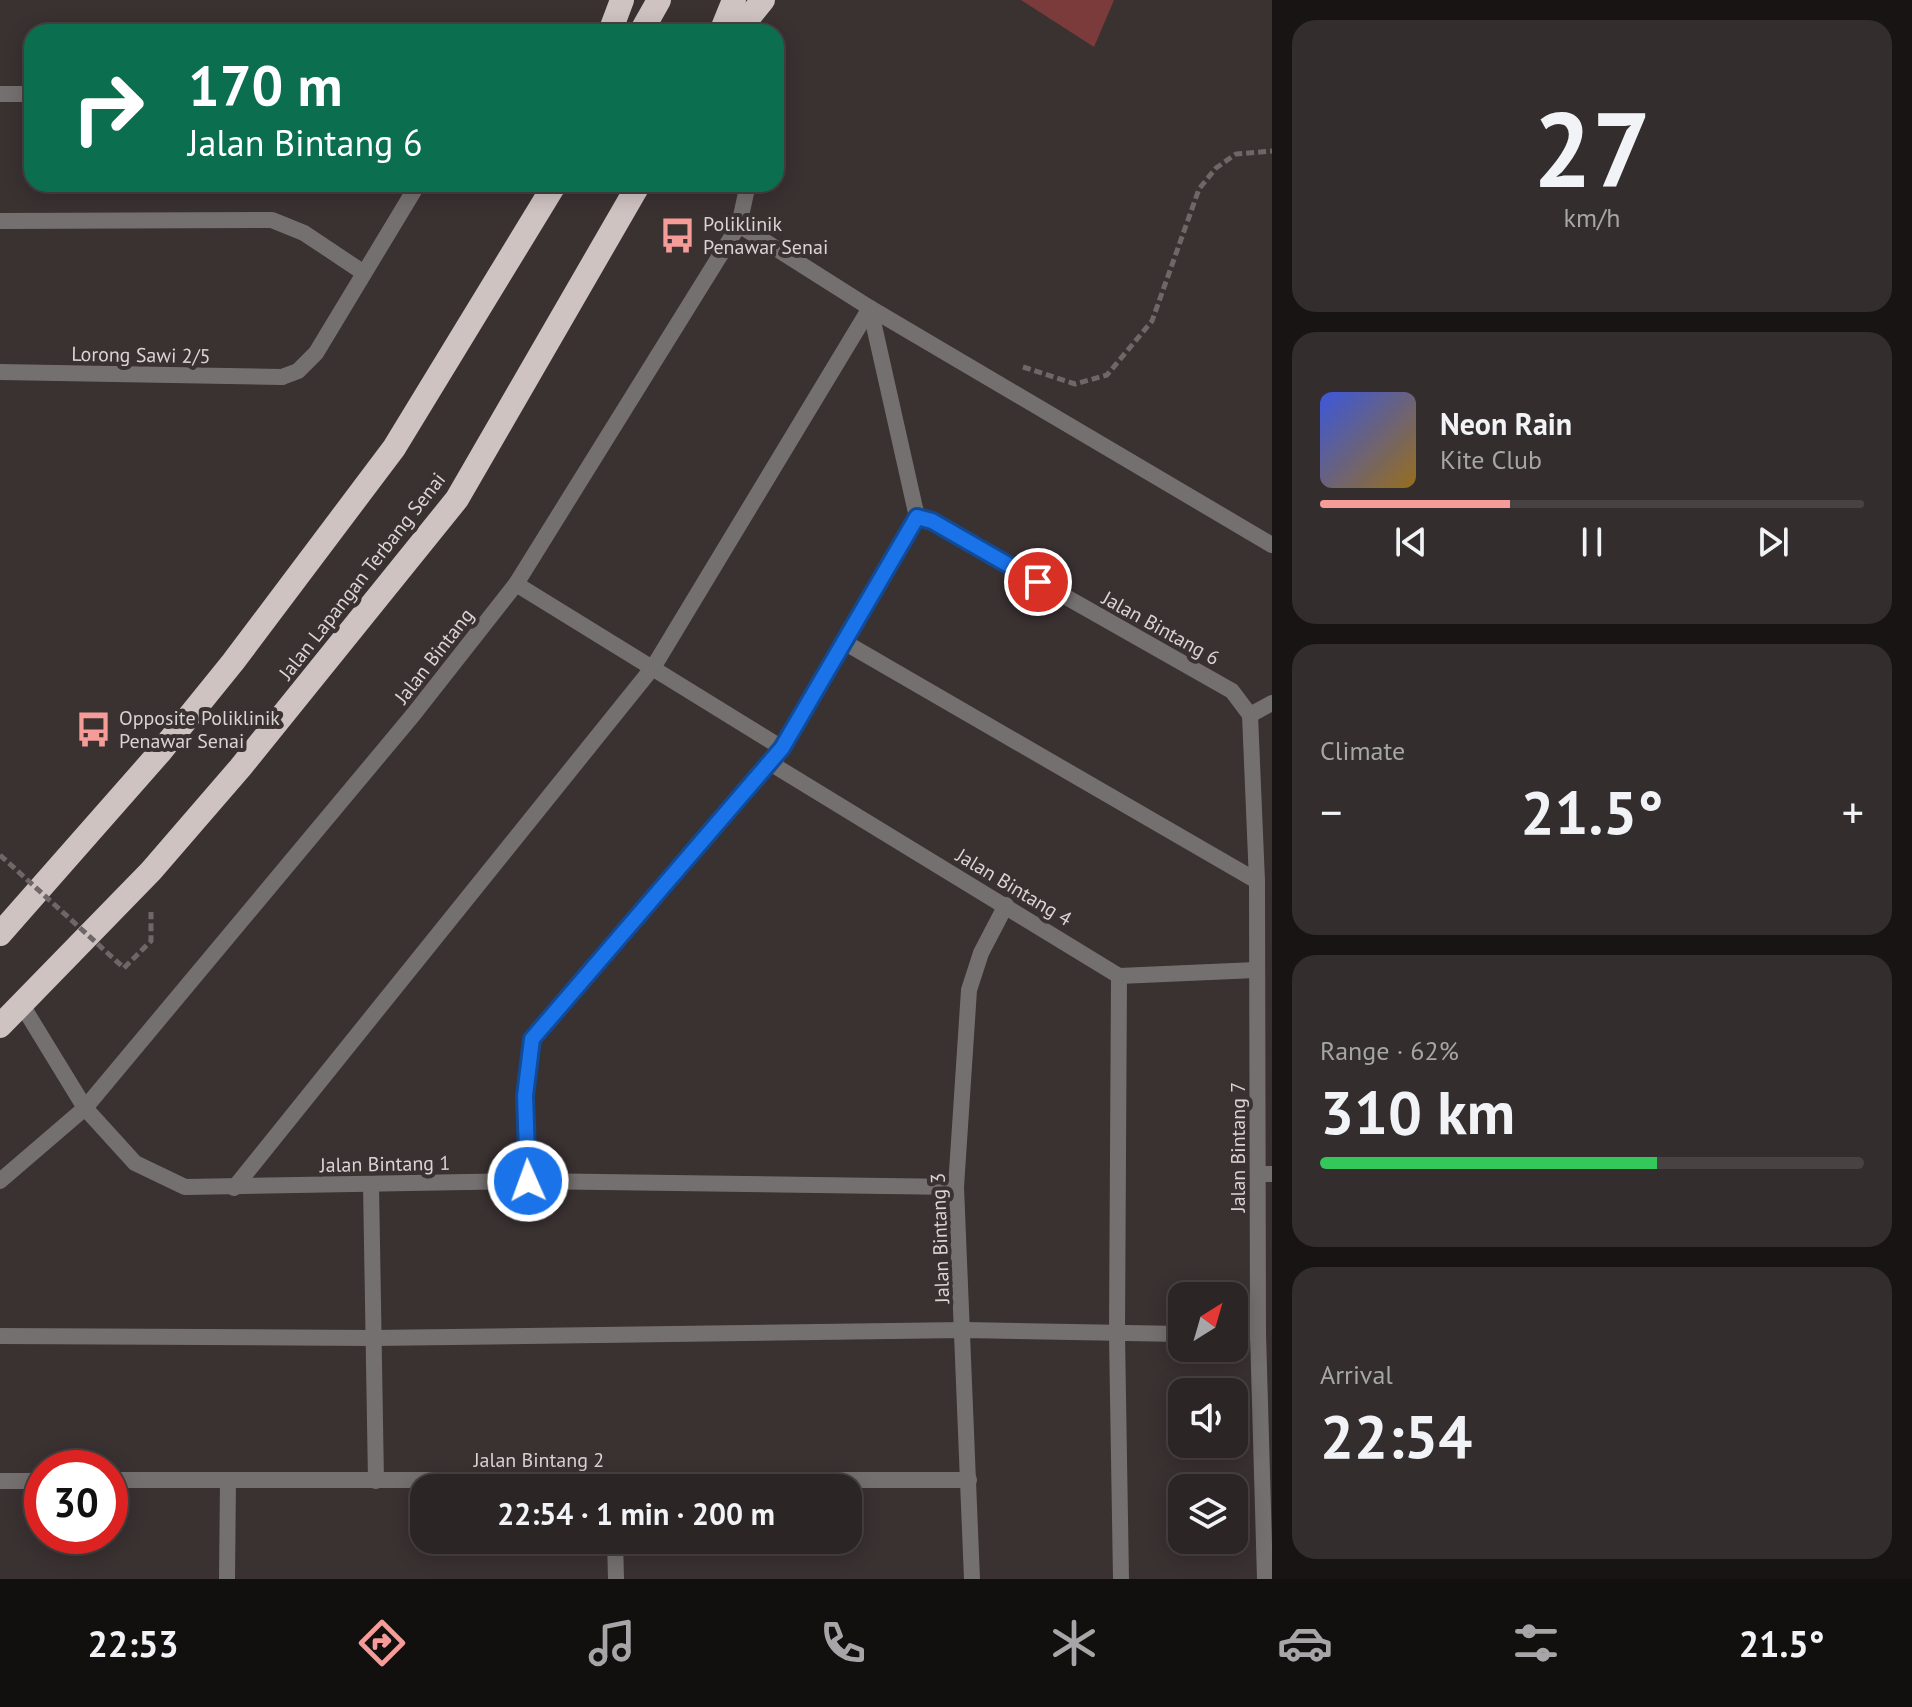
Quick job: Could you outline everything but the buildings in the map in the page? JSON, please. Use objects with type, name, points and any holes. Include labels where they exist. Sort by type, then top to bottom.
[{"type":"highway","points":[[613,24],[622,0]]},
{"type":"highway","points":[[646,24],[659,0]]},
{"type":"highway","points":[[724,24],[734,0]]},
{"type":"highway","points":[[744,24],[763,0]]},
{"type":"highway","points":[[0,934],[224,673],[394,448],[550,192]]},
{"type":"highway","name":"Jalan Lapangan Terbang Senai","points":[[0,1026],[151,871],[240,768],[457,499],[634,192]]},
{"type":"street","points":[[0,94],[24,94]]},
{"type":"street","points":[[0,221],[272,220],[304,233],[364,273],[413,192]]},
{"type":"street","name":"Jalan Bintang","points":[[85,1108],[403,727],[516,584],[739,225],[746,192]]},
{"type":"street","points":[[739,225],[870,308],[1272,545]]},
{"type":"street","name":"Lorong Sawi 2/5","points":[[0,372],[282,377],[298,371],[316,353],[364,273]]},
{"type":"street","points":[[528,1181],[525,1096],[532,1039],[782,748],[917,517],[870,308]]},
{"type":"street","points":[[234,1188],[654,666],[870,308]]},
{"type":"street","name":"Jalan Bintang 6","points":[[917,517],[932,521],[1232,691],[1250,715]]},
{"type":"street","points":[[516,584],[654,666],[782,748]]},
{"type":"street","points":[[844,642],[1257,881]]},
{"type":"street","points":[[1250,715],[1272,703]]},
{"type":"street","name":"Jalan Bintang 7","points":[[1250,715],[1265,1174],[1258,1333],[1265,1579]]},
{"type":"street","name":"Jalan Bintang 4","points":[[770,763],[1119,976]]},
{"type":"street","name":"Jalan Bintang 3","points":[[972,1579],[956,1187],[969,990],[981,953],[1006,905]]},
{"type":"street","points":[[1121,1579],[1117,1335],[1119,976],[1256,970]]},
{"type":"street","name":"Jalan Bintang 1","points":[[22,1005],[85,1108],[135,1163],[185,1187],[528,1181],[956,1187]]},
{"type":"street","points":[[0,1181],[85,1108]]},
{"type":"street","points":[[371,1184],[376,1481]]},
{"type":"street","points":[[0,1336],[373,1338],[964,1330],[1168,1334]]},
{"type":"street","points":[[1248,1333],[1258,1333]]},
{"type":"street","name":"Jalan Bintang 2","points":[[128,1480],[410,1481]]},
{"type":"street","points":[[227,1579],[228,1480]]},
{"type":"street","name":"Jalan Bintang 2","points":[[862,1481],[969,1480]]},
{"type":"street","points":[[0,1481],[24,1481]]},
{"type":"street","points":[[615,1554],[616,1579]]},
{"type":"path","points":[[1021,366],[1075,384],[1107,375],[1152,321],[1199,189],[1216,168],[1236,154],[1272,151]]},
{"type":"path","points":[[0,855],[124,968],[151,941],[151,871]]},
{"type":"shaded area","points":[[1021,0],[1114,0],[1094,47]]},
{"type":"place","name":"Poliklinik Penawar Senai","points":[[677,236]]},
{"type":"place","name":"Opposite Poliklinik Penawar Senai","points":[[93,729]]},
{"type":"route","points":[[528,1181],[525,1096],[532,1039],[782,748],[917,517],[932,521],[1038,582]]}]
